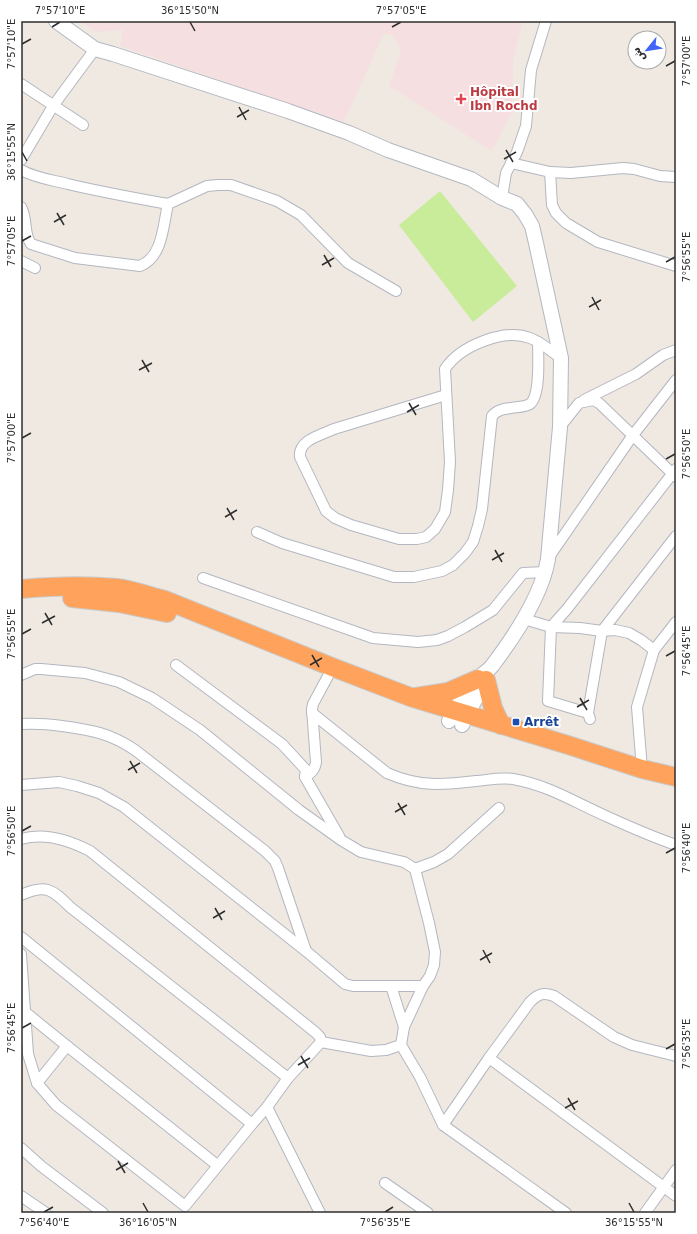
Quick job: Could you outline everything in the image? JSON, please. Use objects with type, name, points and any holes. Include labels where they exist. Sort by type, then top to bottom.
[{"type":"highway","points":[[21,589],[68,586],[117,588],[139,592],[165,600],[413,698],[458,718],[676,789]]},
{"type":"highway","points":[[21,601],[67,598],[119,602],[144,607],[193,621],[403,706],[501,726],[568,745],[642,769],[676,777]]},
{"type":"highway","points":[[413,698],[448,692],[485,676],[493,708],[501,726]]},
{"type":"street","points":[[56,21],[95,49],[288,111],[349,133],[388,150],[471,179],[502,198],[517,204],[532,226],[561,358],[560,427],[547,566]]},
{"type":"street","points":[[502,198],[506,173],[517,152],[526,126],[531,70],[546,21]]},
{"type":"street","points":[[21,160],[53,106],[95,49]]},
{"type":"street","points":[[21,84],[83,125]]},
{"type":"street","points":[[511,163],[550,172],[571,173],[623,168],[634,169],[660,176],[676,177]]},
{"type":"street","points":[[21,170],[41,178],[112,195],[168,204],[207,186],[231,186],[277,200],[301,215],[348,264],[396,291]]},
{"type":"street","points":[[550,172],[552,205],[556,213],[566,223],[598,242],[676,266]]},
{"type":"street","points":[[21,207],[26,216],[27,237],[31,244],[75,258],[140,266],[146,264],[152,259],[158,247],[168,204]]},
{"type":"street","points":[[21,261],[35,268]]},
{"type":"street","points":[[446,395],[334,429],[318,436],[302,446],[300,458],[326,511],[335,518],[350,525],[399,539],[417,539],[426,537],[434,529],[445,512],[450,462],[445,369],[450,362],[489,338],[506,335],[530,338],[561,358]]},
{"type":"street","points":[[257,532],[282,543],[394,577],[414,577],[433,574],[453,565],[470,547],[478,526],[482,509],[492,416],[495,412],[500,410],[528,405],[532,401],[536,392],[538,342]]},
{"type":"street","points":[[560,427],[579,403],[636,374],[663,355],[676,350]]},
{"type":"street","points":[[458,718],[524,619],[547,566],[633,435],[676,380]]},
{"type":"street","points":[[579,403],[593,400],[599,403],[675,474],[567,609],[550,627],[548,701],[589,716],[602,631],[676,536]]},
{"type":"street","points":[[203,578],[373,638],[418,642],[437,640],[465,627],[493,610],[523,573],[547,566]]},
{"type":"street","points":[[524,619],[550,627],[580,628],[602,631],[615,630],[629,633],[654,650]]},
{"type":"street","points":[[642,769],[637,707],[654,650],[676,622]]},
{"type":"street","points":[[176,665],[282,744],[306,770],[305,777],[341,840]]},
{"type":"street","points":[[21,674],[35,669],[86,673],[119,682],[152,698],[200,730],[299,810],[341,840],[361,852],[404,862],[415,869],[435,952],[434,965],[404,1027],[401,1045],[420,1077],[443,1125],[566,1213]]},
{"type":"street","points":[[305,777],[315,767],[316,762],[312,713],[313,704],[328,676]]},
{"type":"street","points":[[312,713],[387,773],[398,778],[424,784],[451,784],[502,778],[524,782],[547,788],[608,817],[676,845]]},
{"type":"street","points":[[21,724],[36,723],[92,730],[116,738],[135,750],[268,854],[275,861],[281,876],[306,951]]},
{"type":"street","points":[[21,785],[59,782],[99,793],[124,806],[306,951],[345,984],[353,986],[423,986]]},
{"type":"street","points":[[415,869],[434,862],[448,854],[499,808]]},
{"type":"street","points":[[21,839],[28,837],[54,837],[74,842],[90,851],[315,1032],[320,1037],[321,1042]]},
{"type":"street","points":[[21,895],[38,888],[47,889],[58,895],[70,907],[288,1078]]},
{"type":"street","points":[[21,937],[252,1124]]},
{"type":"street","points":[[21,954],[28,1054],[37,1082],[56,1106],[186,1210],[217,1165],[267,1107],[288,1078],[321,1042]]},
{"type":"street","points":[[391,986],[404,1027]]},
{"type":"street","points":[[443,1125],[530,1002],[542,993],[554,996],[614,1037],[632,1045],[676,1056]]},
{"type":"street","points":[[24,1012],[217,1165]]},
{"type":"street","points":[[321,1042],[371,1051],[386,1050],[401,1045]]},
{"type":"street","points":[[37,1082],[67,1046]]},
{"type":"street","points":[[490,1058],[676,1196]]},
{"type":"street","points":[[267,1107],[320,1213]]},
{"type":"street","points":[[21,1148],[41,1166],[103,1213]]},
{"type":"street","points":[[645,1213],[676,1170]]},
{"type":"street","points":[[386,1183],[428,1213]]},
{"type":"street","points":[[21,1196],[46,1213]]},
{"type":"shaded area","name":"Hôpital Ibn Rochd","points":[[81,21],[523,21],[513,60],[512,112],[492,151],[389,86],[401,51],[393,35],[384,33],[344,122],[120,46],[123,30],[96,32]]},
{"type":"green space","points":[[440,191],[517,286],[473,322],[399,225]]},
{"type":"place","name":"Hôpital Ibn Rochd","points":[[461,99]]},
{"type":"place","name":"Arrêt","points":[[516,722]]}]
